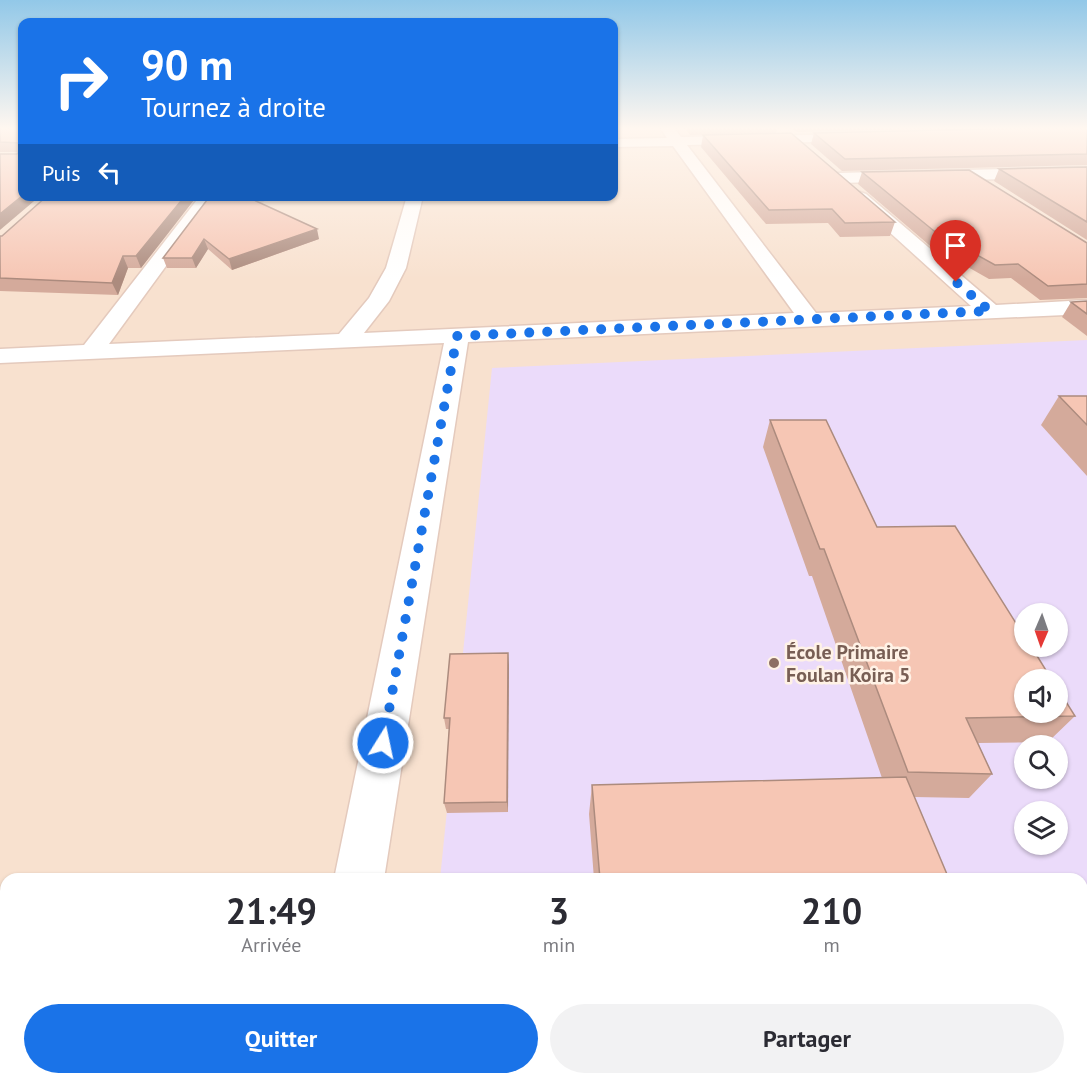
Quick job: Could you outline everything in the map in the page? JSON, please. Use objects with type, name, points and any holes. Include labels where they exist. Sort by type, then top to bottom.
[{"type":"street","points":[[704,178],[810,320]]},
{"type":"street","points":[[837,178],[990,311]]},
{"type":"street","points":[[973,178],[999,194]]},
{"type":"street","points":[[90,353],[205,201]]},
{"type":"street","points":[[345,341],[378,301],[396,268],[414,201]]},
{"type":"street","points":[[0,356],[1087,307]]},
{"type":"street","points":[[360,873],[457,336]]},
{"type":"shaded area","points":[[0,178],[18,178],[18,201],[618,201],[618,178],[1087,178],[1087,873],[0,873]]},
{"type":"shaded area","name":"École Primaire Foulan Koira 5","points":[[1087,340],[1087,873],[441,873],[492,368]]},
{"type":"building","points":[[0,178],[18,178],[18,199],[0,214]]},
{"type":"building","points":[[740,178],[843,178],[895,222],[845,223],[832,209],[769,210]]},
{"type":"building","points":[[869,178],[981,178],[1087,243],[1087,284],[1048,286],[1018,264],[995,265],[934,231]]},
{"type":"building","points":[[1013,178],[1087,178],[1087,222]]},
{"type":"building","points":[[41,201],[181,201],[136,256],[123,256],[112,283],[0,278],[0,236]]},
{"type":"building","points":[[206,201],[256,201],[317,229],[229,259],[204,239],[192,258],[163,258]]},
{"type":"building","points":[[1087,301],[1087,314],[1071,302]]},
{"type":"building","points":[[1059,396],[1087,396],[1087,425]]},
{"type":"building","points":[[770,420],[826,420],[877,527],[955,526],[1014,620],[1014,657],[1038,657],[1045,669],[1014,669],[1014,717],[966,718],[992,774],[908,772],[824,549],[820,549]]},
{"type":"building","points":[[508,653],[507,802],[444,803],[450,718],[444,718],[450,654]]},
{"type":"building","points":[[1068,705],[1075,716],[1068,716]]},
{"type":"building","points":[[906,777],[946,873],[599,873],[592,785]]},
{"type":"place","name":"École Primaire Foulan Koira 5","points":[[774,663]]},
{"type":"route","points":[[383,743],[457,336],[990,311],[956,282]]}]
